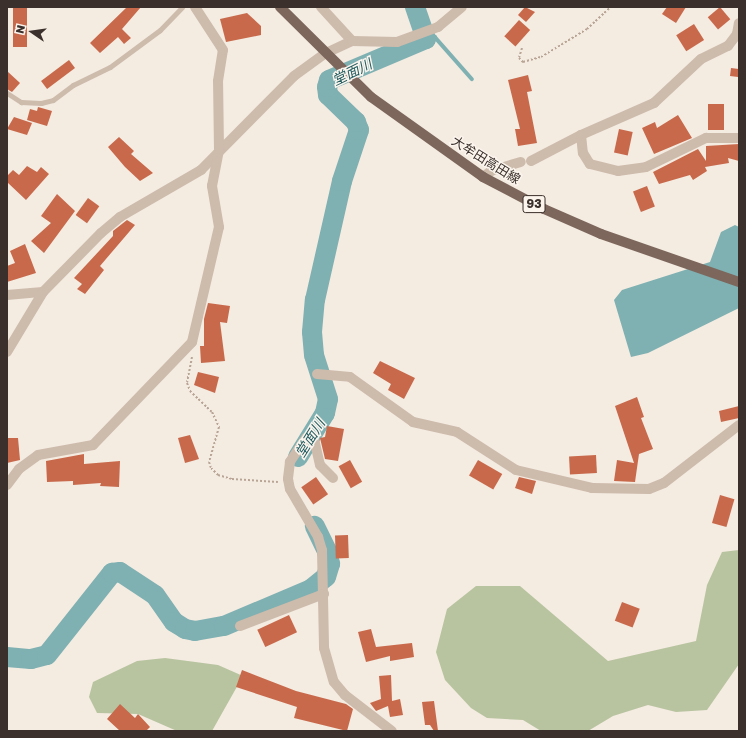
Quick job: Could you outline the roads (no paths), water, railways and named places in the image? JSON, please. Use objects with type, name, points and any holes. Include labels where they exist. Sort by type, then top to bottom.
[{"type":"main road","name":"大牟田高田線","points":[[280,7],[324,54],[353,80],[412,129],[483,177],[544,209],[601,234],[739,282]]},
{"type":"street","points":[[7,485],[19,469],[38,455],[94,445],[192,342],[219,227],[212,186],[219,149],[217,115],[223,50],[195,7]]},
{"type":"street","points":[[321,7],[352,41]]},
{"type":"street","points":[[7,352],[30,319],[43,292],[120,217],[201,170],[219,149],[294,76],[324,54],[352,41],[386,44],[421,34],[462,7]]},
{"type":"street","points":[[483,177],[491,170],[526,162],[581,135],[654,103],[701,59],[728,46],[737,34],[739,23]]},
{"type":"street","points":[[581,135],[583,153],[590,164],[618,171],[646,167],[706,138],[739,138]]},
{"type":"street","points":[[7,296],[43,292]]},
{"type":"street","points":[[317,374],[350,377],[413,422],[457,432],[516,470],[592,488],[649,489],[664,483],[739,425]]},
{"type":"street","points":[[333,478],[320,465],[314,439],[306,438],[290,462],[289,483],[302,514],[318,537],[322,550],[324,648],[334,682],[345,695],[392,731]]},
{"type":"street","points":[[240,626],[324,594]]},
{"type":"lane","points":[[7,93],[21,102],[40,103],[53,100],[73,85],[110,67],[160,30],[182,7]]},
{"type":"water","points":[[735,225],[739,227],[739,308],[648,353],[631,357],[614,300],[622,290],[710,262],[721,232]]},
{"type":"waterway","name":"堂面川","points":[[298,457],[325,413],[328,399],[314,355],[312,332],[315,300],[342,181],[359,130],[356,122],[328,95],[327,87],[329,80],[426,39],[415,7]]},
{"type":"waterway","points":[[426,39],[435,37],[472,79]]},
{"type":"waterway","name":"堂面川","points":[[7,657],[31,659],[47,655],[112,573],[120,572],[155,595],[174,622],[185,629],[195,631],[224,626],[311,589],[326,577],[330,564],[327,551],[315,526]]}]
